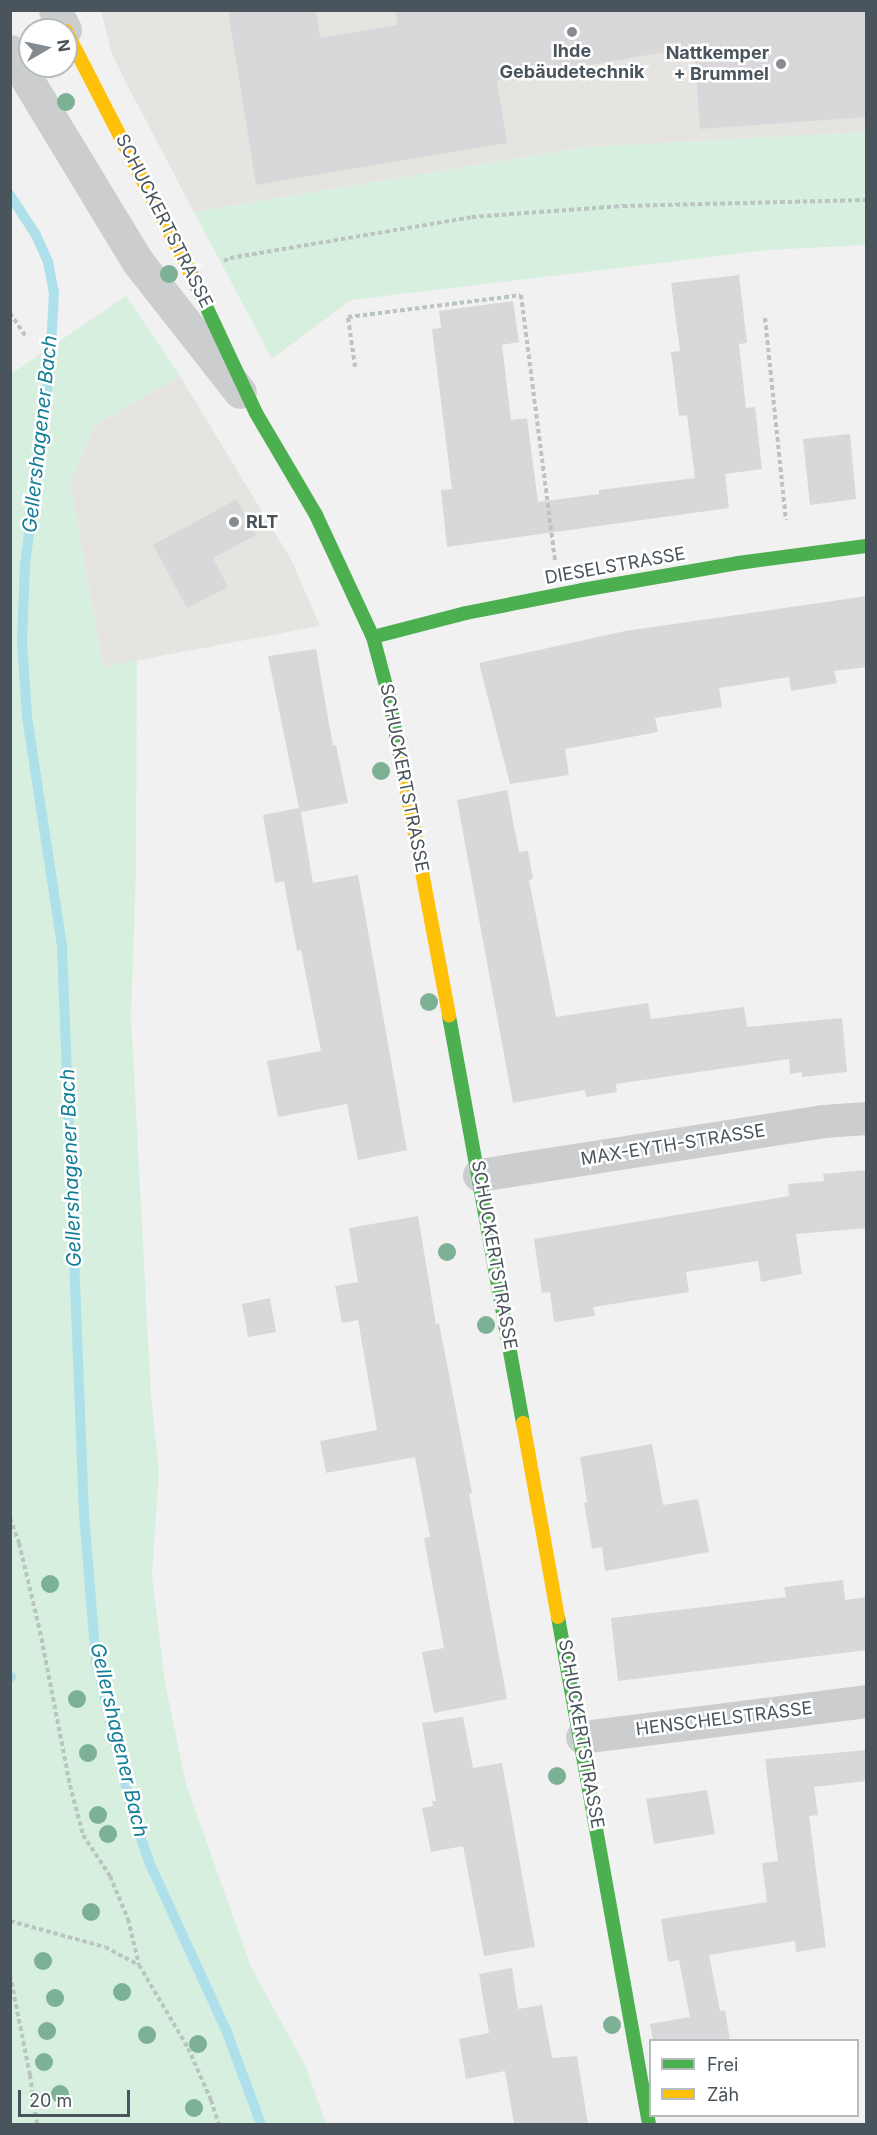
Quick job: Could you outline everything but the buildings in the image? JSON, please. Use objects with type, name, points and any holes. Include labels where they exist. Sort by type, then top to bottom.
[{"type":"street","name":"SCHUCKERTSTRASSE","points":[[10,51],[138,262],[256,413]]},
{"type":"street","name":"SCHUCKERTSTRASSE","points":[[78,53],[194,278],[256,413],[316,515],[373,637],[389,697],[479,1175],[582,1737],[649,2124]]},
{"type":"street","name":"SCHUCKERTSTRASSE","points":[[10,65],[34,92]]},
{"type":"street","name":"DIESELSTRASSE","points":[[373,637],[465,613],[559,594],[790,556],[867,546]]},
{"type":"street","name":"MAX-EYTH-STRASSE","points":[[479,1175],[823,1121],[867,1118]]},
{"type":"street","name":"HENSCHELSTRASSE","points":[[582,1737],[867,1701]]},
{"type":"path","points":[[194,278],[230,258],[472,217],[623,206],[867,200]]},
{"type":"path","points":[[355,367],[348,317],[521,295],[559,594]]},
{"type":"path","points":[[10,313],[25,335]]},
{"type":"path","points":[[765,318],[790,556]]},
{"type":"path","points":[[10,1518],[19,1543],[37,1620],[70,1785],[83,1835],[114,1886],[128,1919],[139,1965],[188,2048],[219,2124]]},
{"type":"path","points":[[10,1922],[105,1947],[139,1965]]},
{"type":"path","points":[[10,1975],[30,2075],[37,2124]]},
{"type":"shaded area","points":[[101,11],[866,11],[866,132],[586,147],[194,212],[122,75],[111,51]]},
{"type":"shaded area","points":[[180,376],[292,561],[320,626],[103,667],[70,482],[95,425]]},
{"type":"green space","points":[[866,132],[866,245],[768,250],[351,300],[272,359],[194,212],[586,147]]},
{"type":"green space","points":[[126,296],[180,376],[95,425],[70,482],[103,667],[137,660],[136,872],[131,1016],[151,1396],[159,1470],[152,1576],[165,1682],[186,1784],[251,1967],[306,2067],[326,2124],[11,2124],[11,374]]},
{"type":"waterway","name":"Gellershagener Bach","points":[[10,195],[36,235],[48,262],[54,292],[50,367],[25,564],[22,641],[27,717],[62,947],[84,1515],[96,1662],[134,1819],[150,1864],[226,2030],[261,2124]]},
{"type":"traffic: fast","points":[[190,272],[256,413],[316,515],[373,637],[389,697],[401,761]]},
{"type":"traffic: fast","points":[[373,637],[466,613],[582,590],[738,563],[866,546]]},
{"type":"traffic: fast","points":[[449,1016],[523,1423]]},
{"type":"traffic: fast","points":[[558,1617],[649,2124]]},
{"type":"traffic: slow","points":[[78,54],[190,272]]},
{"type":"traffic: slow","points":[[401,761],[449,1016]]},
{"type":"traffic: slow","points":[[523,1423],[558,1617]]},
{"type":"place","name":"Ihde Gebäudetechnik","points":[[572,32]]},
{"type":"place","name":"Nattkemper + Brummel","points":[[781,64]]},
{"type":"place","name":"RLT","points":[[234,522]]}]
